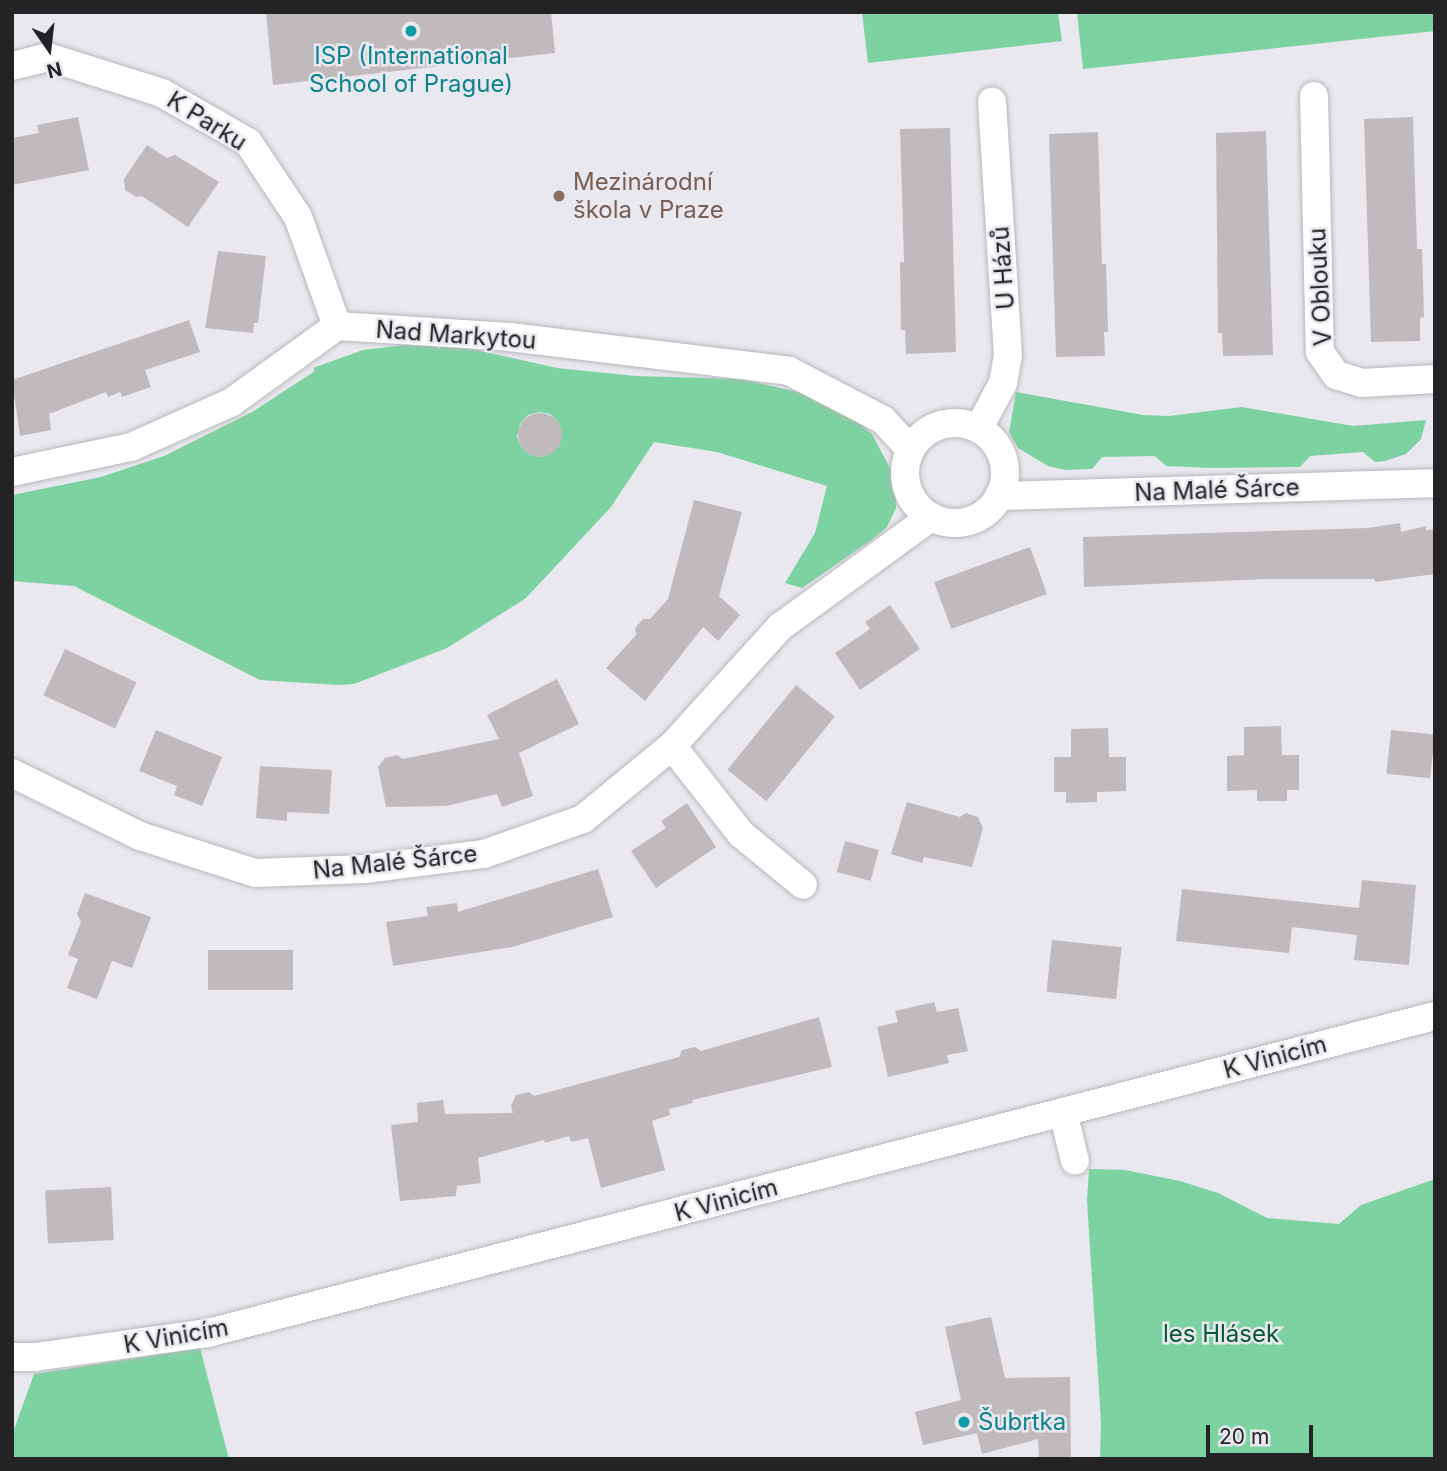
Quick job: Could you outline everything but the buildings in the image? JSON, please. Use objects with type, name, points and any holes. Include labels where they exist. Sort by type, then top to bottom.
[{"type":"street","name":"K Parku","points":[[12,66],[48,57],[162,93],[248,142],[298,216],[337,326]]},
{"type":"street","name":"V Oblouku","points":[[1314,96],[1320,352],[1336,374],[1362,383],[1435,379]]},
{"type":"street","name":"U Házů","points":[[979,428],[1003,383],[1008,356],[992,102]]},
{"type":"street","name":"Nad Markytou","points":[[337,326],[510,337],[789,371],[883,420],[910,449]]},
{"type":"street","points":[[12,472],[131,447],[232,402],[337,326]]},
{"type":"street","points":[[948,422],[979,428],[991,437],[1005,466],[999,496],[990,509],[977,518],[946,523],[931,517],[909,495],[905,480],[910,449],[920,436],[948,422]]},
{"type":"street","name":"Na Malé Šárce","points":[[999,496],[1435,482]]},
{"type":"street","name":"Na Malé Šárce","points":[[12,773],[140,836],[255,873],[365,869],[484,854],[583,819],[672,747],[780,627],[931,517]]},
{"type":"street","points":[[672,747],[741,834],[803,885]]},
{"type":"street","name":"K Vinicím","points":[[12,1357],[35,1357],[208,1333],[1435,1016]]},
{"type":"street","points":[[1063,1112],[1075,1161]]},
{"type":"green space","points":[[862,12],[1058,12],[1062,41],[868,63]]},
{"type":"green space","points":[[1077,12],[1435,12],[1435,31],[1083,69]]},
{"type":"green space","points":[[422,343],[454,345],[557,368],[636,376],[742,379],[802,393],[856,420],[872,434],[891,470],[896,488],[896,508],[887,527],[873,539],[802,588],[785,583],[815,533],[827,486],[717,452],[654,442],[611,507],[526,598],[447,648],[354,684],[260,680],[74,586],[12,581],[12,495],[101,477],[164,456],[252,412],[315,371],[313,368],[363,350]],"holes":[[[539,412],[550,414],[558,422],[562,434],[559,445],[552,453],[541,457],[530,455],[521,447],[517,437],[520,424],[528,415]]]},
{"type":"green space","points":[[1016,392],[1143,415],[1169,416],[1242,407],[1353,426],[1426,420],[1421,439],[1406,454],[1385,461],[1375,462],[1363,452],[1310,456],[1300,467],[1210,468],[1166,466],[1155,456],[1102,457],[1092,469],[1065,470],[1048,466],[1018,448],[1009,432]]},
{"type":"green space","name":"les Hlásek","points":[[1089,1169],[1125,1170],[1180,1181],[1218,1193],[1267,1218],[1339,1224],[1361,1205],[1435,1179],[1435,1459],[1100,1459],[1101,1423],[1087,1201]]},
{"type":"green space","points":[[200,1348],[229,1459],[12,1459],[12,1435],[34,1374]]},
{"type":"place","name":"ISP (International School of Prague)","points":[[411,31]]},
{"type":"place","name":"Mezinárodní škola v Praze","points":[[559,196]]},
{"type":"place","name":"Šubrtka","points":[[964,1422]]}]
